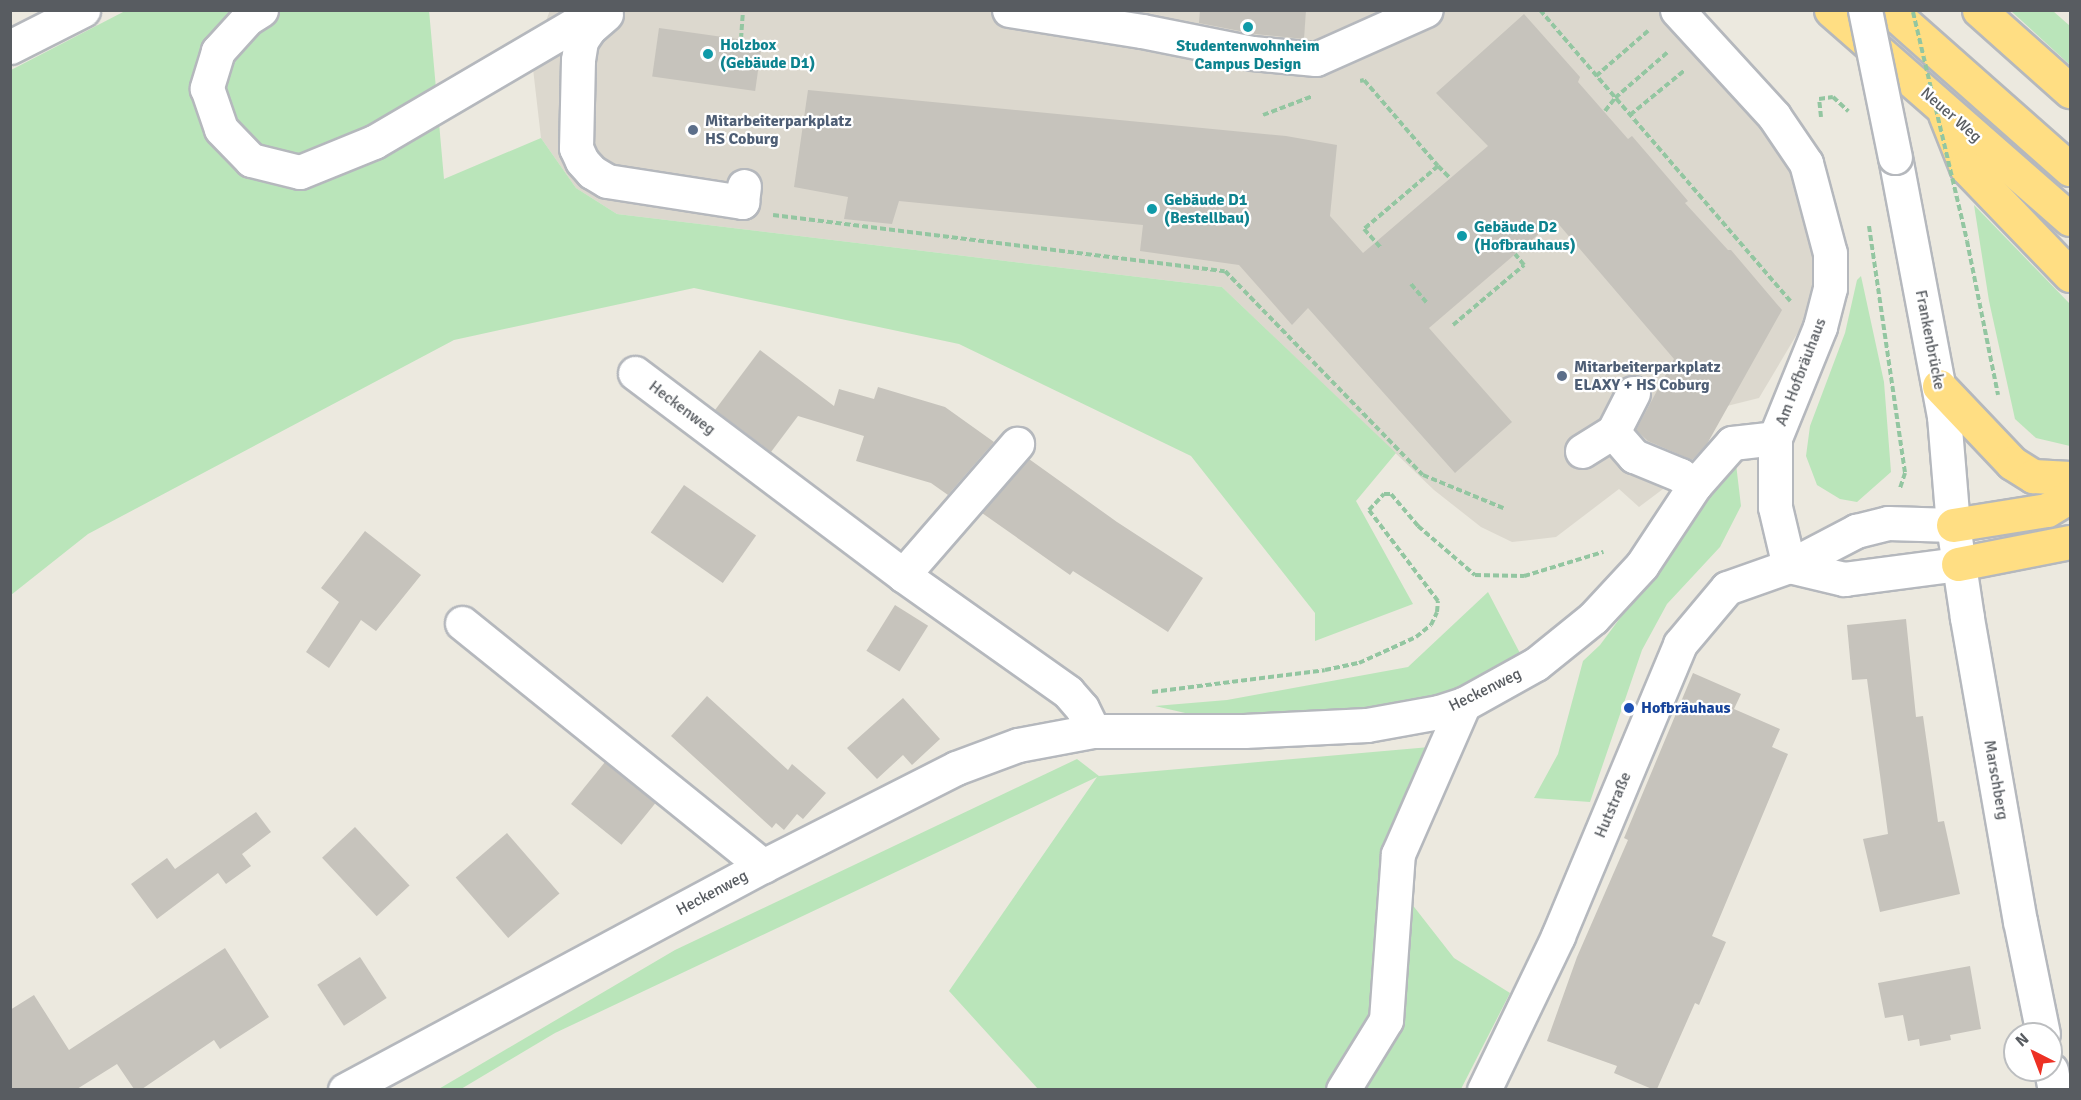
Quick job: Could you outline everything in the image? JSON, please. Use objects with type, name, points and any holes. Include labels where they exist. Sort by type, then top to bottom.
[{"type":"highway","name":"Neuer Weg","points":[[1832,10],[2070,219]]},
{"type":"highway","points":[[1979,10],[2070,92]]},
{"type":"highway","points":[[1902,11],[2070,169]]},
{"type":"highway","points":[[1944,109],[1966,167],[2070,275]]},
{"type":"highway","points":[[1939,386],[2012,463],[2033,476],[2070,478]]},
{"type":"highway","points":[[1953,525],[2047,510],[2070,496]]},
{"type":"highway","points":[[1958,564],[2070,542]]},
{"type":"street","points":[[10,47],[83,10]]},
{"type":"street","points":[[261,10],[248,18],[218,51],[207,88],[221,129],[251,160],[300,172],[374,142],[599,10]]},
{"type":"street","points":[[610,10],[589,29],[581,41],[578,60],[576,148],[582,162],[592,172],[607,181],[650,179],[743,194]]},
{"type":"street","points":[[1009,10],[1252,53],[1316,59],[1426,10]]},
{"type":"street","name":"Frankenbrücke","points":[[1865,10],[1939,386],[1944,416],[1953,525]]},
{"type":"street","name":"Am Hofbräuhaus","points":[[1666,18],[1713,47],[1773,116],[1806,163],[1830,253],[1830,288],[1820,327],[1775,438],[1775,507],[1789,566]]},
{"type":"street","name":"Heckenweg","points":[[635,373],[903,575],[1068,692],[1082,708],[1093,731]]},
{"type":"street","points":[[1582,451],[1613,432],[1634,393]]},
{"type":"street","points":[[1613,432],[1634,456],[1680,475],[1695,485]]},
{"type":"street","name":"Heckenweg","points":[[345,1089],[763,866],[956,768],[1018,746],[1093,731],[1244,731],[1367,725],[1439,712],[1464,704],[1536,664],[1593,618],[1642,565],[1695,485],[1732,442],[1775,438]]},
{"type":"street","points":[[903,575],[1017,444]]},
{"type":"street","name":"Hutstraße","points":[[1484,1089],[1558,936],[1680,644],[1727,588],[1789,566],[1856,531],[1888,523],[1953,525]]},
{"type":"street","name":"Marschberg","points":[[1953,525],[2020,921],[2041,1022]]},
{"type":"street","points":[[1789,566],[1844,579],[1958,564]]},
{"type":"street","points":[[462,622],[763,866]]},
{"type":"street","points":[[1343,1089],[1386,1020],[1398,854],[1464,704]]},
{"type":"path","points":[[741,39],[743,10]]},
{"type":"path","points":[[1540,10],[1796,307]]},
{"type":"path","points":[[1902,11],[1967,241],[2001,404]]},
{"type":"path","points":[[1596,76],[1666,18]]},
{"type":"path","points":[[1630,115],[1713,47]]},
{"type":"path","points":[[1605,111],[1615,98],[1664,57]]},
{"type":"path","points":[[1353,83],[1364,80],[1449,177]]},
{"type":"path","points":[[1263,115],[1319,94]]},
{"type":"path","points":[[1821,127],[1819,99],[1833,97],[1852,116]]},
{"type":"path","points":[[1381,248],[1364,229],[1438,166]]},
{"type":"path","points":[[743,194],[776,216],[1225,271],[1423,475],[1503,508]]},
{"type":"path","points":[[1868,219],[1905,472]]},
{"type":"path","points":[[1453,325],[1524,265],[1515,254]]},
{"type":"path","points":[[1411,284],[1427,303]]},
{"type":"path","points":[[1145,693],[1325,670],[1359,663],[1416,637],[1431,625],[1437,612],[1438,601],[1369,510],[1371,505],[1384,494],[1391,494],[1418,526],[1475,575],[1524,576],[1604,551]]},
{"type":"shaded area","points":[[550,10],[1659,11],[1789,158],[1811,225],[1816,302],[1759,398],[1727,406],[1695,465],[1639,507],[1619,489],[1556,537],[1512,542],[1481,527],[1434,490],[1222,287],[617,214],[576,188],[541,138],[532,60]]},
{"type":"green space","points":[[429,10],[444,179],[541,138],[576,188],[617,214],[1222,287],[1396,453],[1356,501],[1413,604],[1315,641],[1315,613],[1191,456],[959,344],[694,288],[454,340],[88,534],[11,595],[11,70],[125,11]]},
{"type":"green space","points":[[2011,11],[2053,11],[2070,26],[2070,65]]},
{"type":"green space","points":[[1974,205],[2070,304],[2070,446],[2036,438],[2015,419],[1989,301]]},
{"type":"green space","points":[[1861,276],[1884,382],[1891,472],[1857,502],[1840,499],[1817,485],[1806,456],[1810,426],[1845,333],[1857,280]]},
{"type":"green space","points":[[1736,464],[1741,506],[1720,547],[1667,604],[1642,650],[1590,802],[1534,798],[1558,754],[1583,661],[1600,645],[1661,563],[1702,483]]},
{"type":"green space","points":[[1488,592],[1522,657],[1468,686],[1399,707],[1211,719],[1155,706],[1227,700],[1408,667]]},
{"type":"green space","points":[[1430,747],[1386,871],[1454,958],[1510,993],[1461,1089],[1038,1089],[949,991],[1097,777],[555,1033],[461,1089],[437,1090],[675,950],[1077,759],[1099,776]]},
{"type":"building","name":"Studentenwohnheim Campus Design","points":[[1200,10],[1306,10],[1304,39],[1255,34],[1199,23]]},
{"type":"building","points":[[1524,14],[1580,77],[1578,82],[1628,139],[1632,136],[1688,201],[1685,203],[1728,250],[1731,250],[1782,310],[1707,444],[1692,460],[1648,441],[1636,430],[1674,359],[1555,220],[1429,328],[1512,422],[1455,473],[1308,308],[1292,325],[1239,265],[1140,251],[1143,225],[899,201],[892,224],[844,219],[848,197],[794,187],[808,90],[1286,136],[1337,145],[1330,216],[1363,253],[1488,146],[1436,93]]},
{"type":"building","name":"Holzbox (Gebäude D1)","points":[[659,28],[762,42],[755,91],[652,77]]},
{"type":"building","points":[[760,350],[834,406],[839,389],[874,399],[878,387],[945,407],[994,442],[948,495],[931,483],[856,461],[864,436],[798,416],[771,452],[715,410]]},
{"type":"building","points":[[1029,459],[1117,522],[1203,578],[1168,632],[1073,571],[1070,575],[982,513]]},
{"type":"building","points":[[684,485],[756,535],[723,583],[651,533]]},
{"type":"building","points":[[365,531],[421,575],[376,631],[361,620],[329,668],[306,652],[339,602],[321,588]]},
{"type":"building","points":[[895,605],[928,626],[899,671],[866,651]]},
{"type":"building","points":[[1906,619],[1916,717],[1923,716],[1938,822],[1944,821],[1960,894],[1880,912],[1863,839],[1888,834],[1867,679],[1852,680],[1847,625]]},
{"type":"building","points":[[1693,673],[1741,694],[1734,709],[1780,729],[1772,747],[1788,754],[1712,936],[1726,942],[1699,1005],[1695,1003],[1657,1089],[1652,1089],[1614,1073],[1617,1066],[1547,1041],[1577,957],[1628,840],[1624,838]]},
{"type":"building","points":[[707,696],[788,770],[792,764],[826,793],[803,819],[797,814],[784,830],[776,823],[772,828],[671,736]]},
{"type":"building","points":[[903,698],[940,739],[912,765],[903,755],[877,779],[847,748]]},
{"type":"building","points":[[605,762],[656,803],[622,845],[571,804]]},
{"type":"building","points":[[256,812],[271,832],[242,854],[251,866],[226,884],[218,873],[157,919],[131,884],[167,858],[175,869]]},
{"type":"building","points":[[355,827],[410,886],[377,916],[322,858]]},
{"type":"building","points":[[507,833],[559,893],[508,938],[456,878]]},
{"type":"building","points":[[225,948],[269,1017],[220,1049],[214,1040],[142,1089],[134,1089],[117,1064],[77,1089],[10,1089],[10,1010],[34,995],[69,1050]]},
{"type":"building","points":[[360,957],[387,998],[344,1026],[317,985]]},
{"type":"building","points":[[1970,966],[1981,1029],[1950,1035],[1951,1040],[1920,1046],[1919,1039],[1908,1041],[1903,1015],[1885,1018],[1878,983]]},
{"type":"place","name":"Studentenwohnheim Campus Design","points":[[1248,27]]},
{"type":"place","name":"Holzbox (Gebäude D1)","points":[[708,54]]},
{"type":"place","name":"Mitarbeiterparkplatz HS Coburg","points":[[693,130]]},
{"type":"place","name":"Gebäude D1 (Bestellbau)","points":[[1152,209]]},
{"type":"place","name":"Gebäude D2 (Hofbrauhaus)","points":[[1462,236]]},
{"type":"place","name":"Mitarbeiterparkplatz ELAXY + HS Coburg","points":[[1562,376]]},
{"type":"place","name":"Hofbräuhaus","points":[[1629,708]]}]
